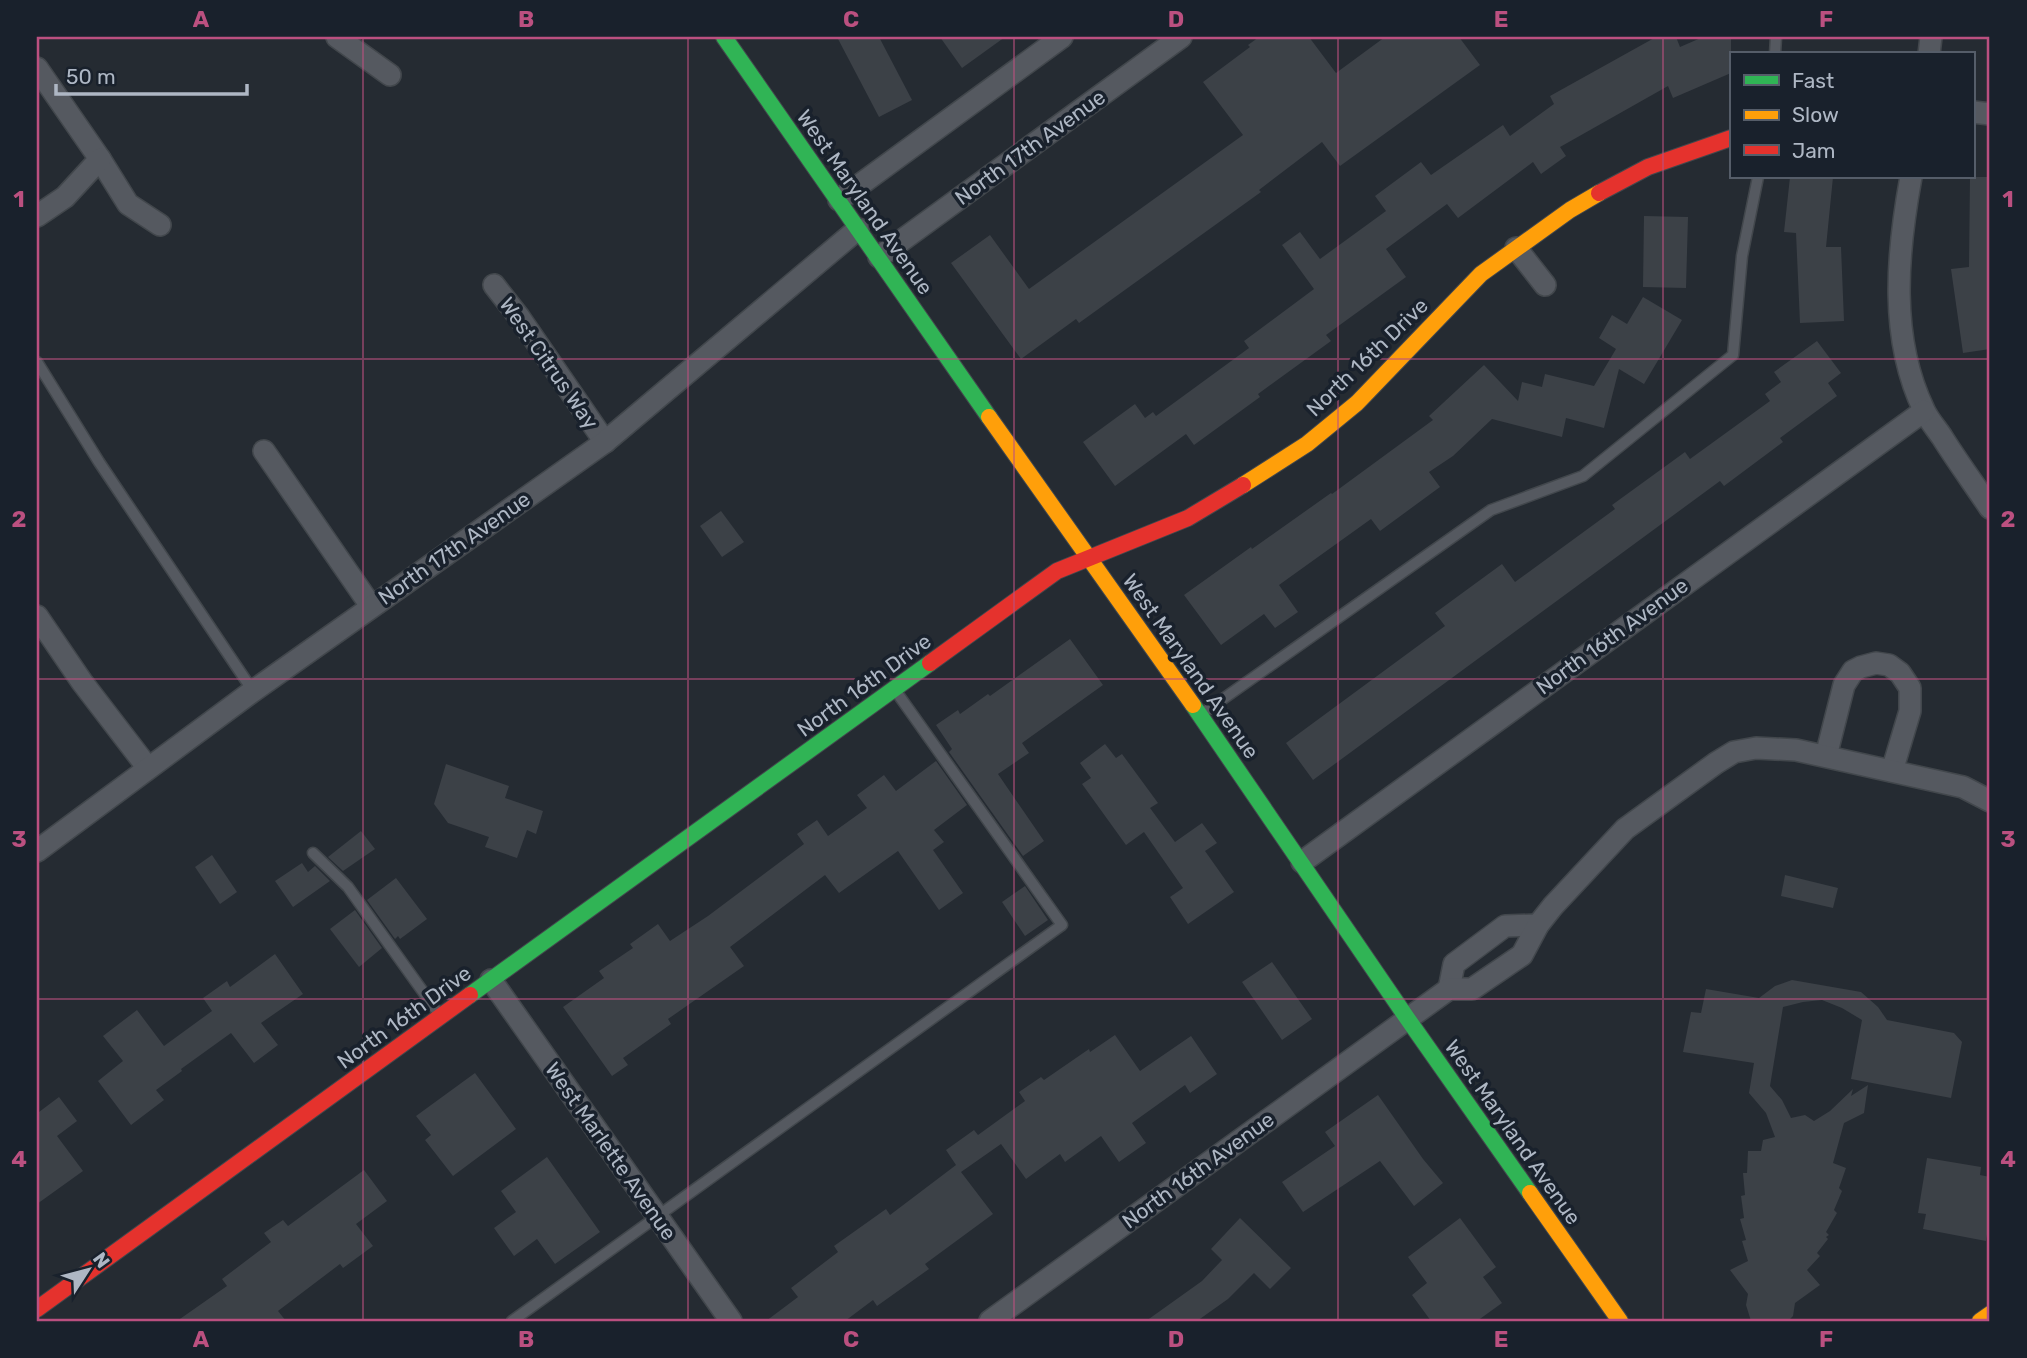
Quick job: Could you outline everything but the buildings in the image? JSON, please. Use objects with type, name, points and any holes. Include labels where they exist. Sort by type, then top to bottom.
[{"type":"street","points":[[337,37],[390,75]]},
{"type":"street","name":"West Maryland Avenue","points":[[724,37],[1200,715],[1407,1018],[1620,1321]]},
{"type":"street","points":[[839,200],[1062,37]]},
{"type":"street","name":"North 17th Avenue","points":[[879,257],[1181,37]]},
{"type":"street","points":[[37,68],[128,204],[160,225]]},
{"type":"street","name":"North 16th Drive","points":[[37,1308],[1057,571],[1188,518],[1307,444],[1357,403],[1481,274],[1516,247],[1579,204],[1648,167],[1730,138]]},
{"type":"street","points":[[37,216],[65,197],[100,159]]},
{"type":"street","points":[[1911,178],[1902,231],[1899,313],[1911,374],[1924,411],[1990,508]]},
{"type":"street","name":"North 17th Avenue","points":[[37,851],[253,691],[605,442],[859,229]]},
{"type":"street","points":[[1516,247],[1545,285]]},
{"type":"street","name":"West Citrus Way","points":[[494,285],[605,442]]},
{"type":"street","name":"North 16th Avenue","points":[[1301,862],[1924,411]]},
{"type":"street","points":[[264,452],[371,607]]},
{"type":"street","points":[[37,616],[82,682],[148,768]]},
{"type":"street","points":[[1826,756],[1844,685],[1853,671],[1876,663],[1889,665],[1900,673],[1910,688],[1910,711],[1892,771]]},
{"type":"street","points":[[1538,925],[1505,926],[1454,964],[1448,989],[1472,989],[1522,955],[1538,925],[1553,906],[1625,829],[1734,752],[1756,748],[1796,750],[1963,787],[1990,802]]},
{"type":"street","points":[[1482,944],[1501,969]]},
{"type":"street","name":"West Marlette Avenue","points":[[491,980],[731,1321]]},
{"type":"street","name":"North 16th Avenue","points":[[990,1321],[1448,989]]},
{"type":"street","points":[[1980,1321],[1990,1314]]},
{"type":"lane","points":[[1200,715],[1491,510],[1583,476],[1733,355],[1742,256],[1758,178]]},
{"type":"lane","points":[[37,362],[99,462],[253,691]]},
{"type":"lane","points":[[512,1321],[1062,925],[894,689]]},
{"type":"lane","points":[[313,853],[348,887],[441,1017]]},
{"type":"traffic: fast","points":[[724,37],[989,417]]},
{"type":"traffic: fast","points":[[470,995],[930,663]]},
{"type":"traffic: fast","points":[[1193,705],[1530,1193]]},
{"type":"traffic: slow","points":[[1243,485],[1307,444],[1357,403],[1481,274],[1570,210],[1599,193]]},
{"type":"traffic: slow","points":[[989,417],[1193,705]]},
{"type":"traffic: slow","points":[[1530,1193],[1620,1321]]},
{"type":"traffic: slow","points":[[1980,1321],[1990,1314]]},
{"type":"traffic: jam","points":[[1599,193],[1648,167],[1730,138]]},
{"type":"traffic: jam","points":[[930,663],[1057,571],[1188,518],[1243,485]]},
{"type":"traffic: jam","points":[[37,1309],[470,995]]}]
